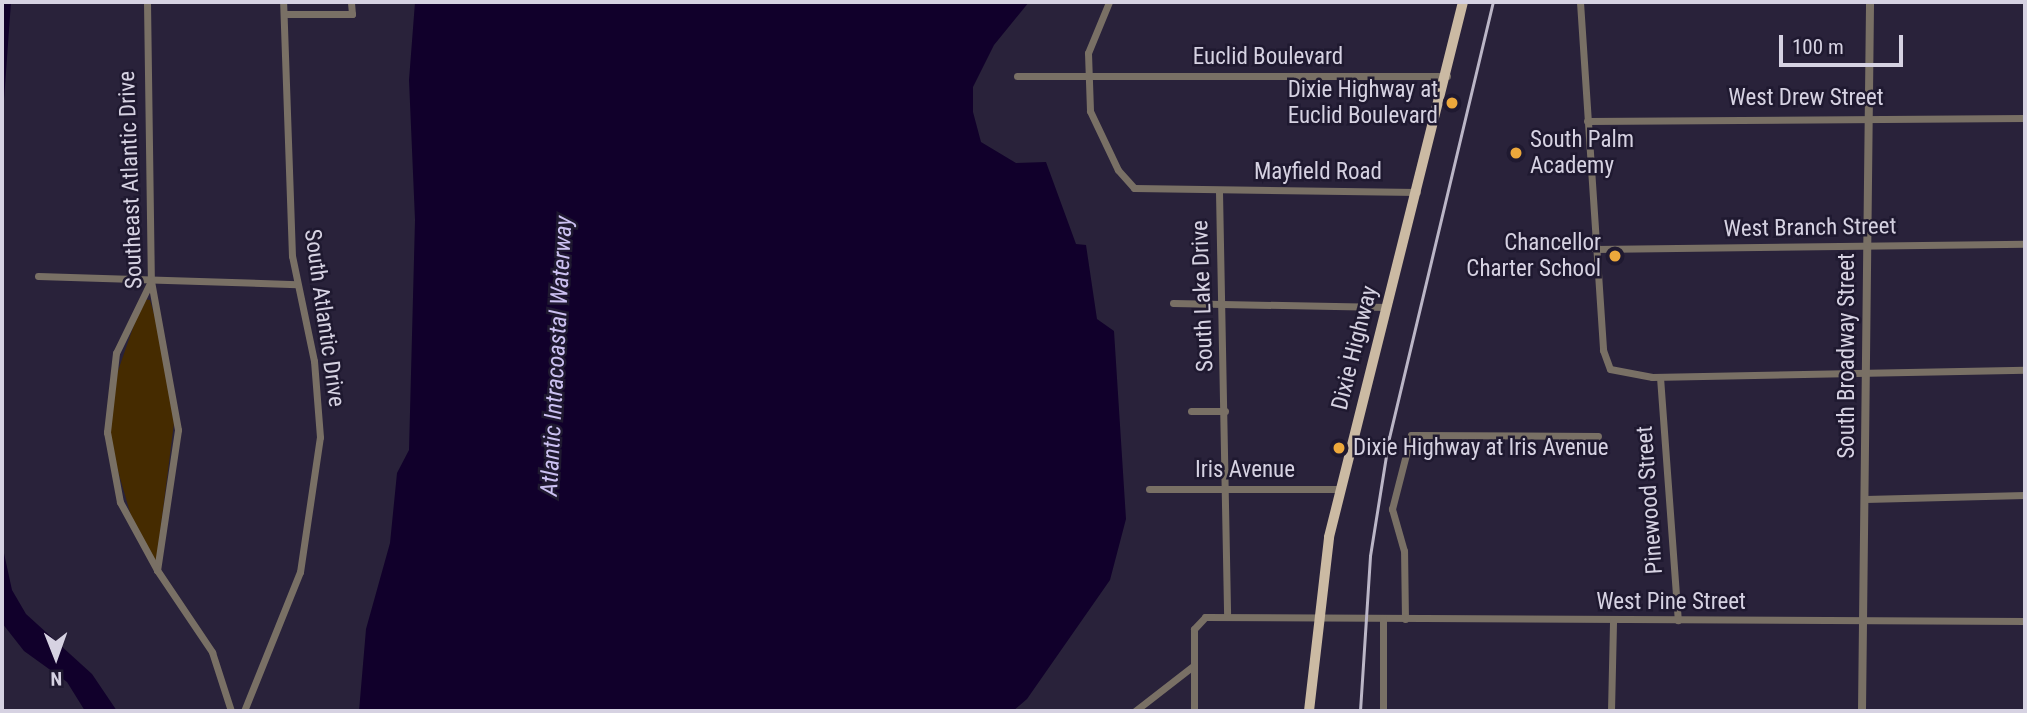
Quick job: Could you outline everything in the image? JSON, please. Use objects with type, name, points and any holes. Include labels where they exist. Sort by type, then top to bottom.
[{"type":"main road","name":"Dixie Highway","points":[[1311,710],[1316,618],[1340,489],[1448,76],[1463,2]]},
{"type":"street","name":"Southeast Atlantic Drive","points":[[146,2],[151,281],[168,347],[178,430],[158,570]]},
{"type":"street","name":"South Atlantic Drive","points":[[244,711],[300,572],[317,479],[318,386],[297,284],[284,128],[283,2]]},
{"type":"street","points":[[285,14],[352,14],[351,2]]},
{"type":"street","name":"South Lake Drive","points":[[1109,2],[1094,31],[1087,76],[1098,135],[1134,188],[1219,192],[1227,489],[1227,617]]},
{"type":"street","points":[[1580,2],[1595,249],[1609,369],[1660,377],[2025,370]]},
{"type":"street","name":"South Broadway Street","points":[[1862,711],[1866,622],[1870,2]]},
{"type":"street","name":"Euclid Boulevard","points":[[1017,76],[1448,76]]},
{"type":"street","name":"West Drew Street","points":[[1587,121],[2025,118]]},
{"type":"street","name":"Mayfield Road","points":[[1219,192],[1417,192]]},
{"type":"street","name":"West Branch Street","points":[[1595,249],[2025,244]]},
{"type":"street","points":[[38,276],[297,284]]},
{"type":"street","points":[[151,281],[116,353],[107,432],[120,502],[158,570],[212,652],[230,711]]},
{"type":"street","points":[[1173,303],[1223,307],[1387,307]]},
{"type":"street","name":"Pinewood Street","points":[[1660,377],[1678,620]]},
{"type":"street","points":[[1191,411],[1225,411]]},
{"type":"street","points":[[1405,619],[1404,551],[1392,509],[1411,435],[1598,436]]},
{"type":"street","name":"Iris Avenue","points":[[1149,489],[1340,489]]},
{"type":"street","points":[[1865,499],[2025,495]]},
{"type":"street","points":[[1194,711],[1193,666],[1199,620],[1227,617]]},
{"type":"street","name":"West Pine Street","points":[[1227,617],[2025,621]]},
{"type":"street","points":[[1383,619],[1383,711]]},
{"type":"street","points":[[1611,711],[1613,621]]},
{"type":"street","points":[[1135,711],[1193,666]]},
{"type":"shaded area","points":[[143,299],[150,300],[159,332],[174,423],[156,565],[138,540],[109,440],[112,388]]},
{"type":"water","points":[[2,2],[11,2],[2,128]]},
{"type":"water","name":"Atlantic Intracoastal Waterway","points":[[415,2],[1029,2],[994,45],[973,87],[973,112],[981,142],[1016,163],[1046,162],[1076,244],[1086,245],[1097,319],[1114,331],[1126,519],[1110,580],[1027,699],[1013,711],[359,711],[366,629],[390,543],[397,473],[409,450],[415,220],[409,80]]},
{"type":"water","points":[[2,544],[12,590],[26,614],[92,674],[117,711],[85,711],[67,682],[24,651],[2,623]]},
{"type":"railway","points":[[1360,711],[1370,556],[1389,438],[1493,2]]},
{"type":"place","name":"Dixie Highway at Euclid Boulevard","points":[[1452,103]]},
{"type":"place","name":"South Palm Academy","points":[[1516,153]]},
{"type":"place","name":"Chancellor Charter School","points":[[1615,256]]},
{"type":"place","name":"Dixie Highway at Iris Avenue","points":[[1339,448]]}]
